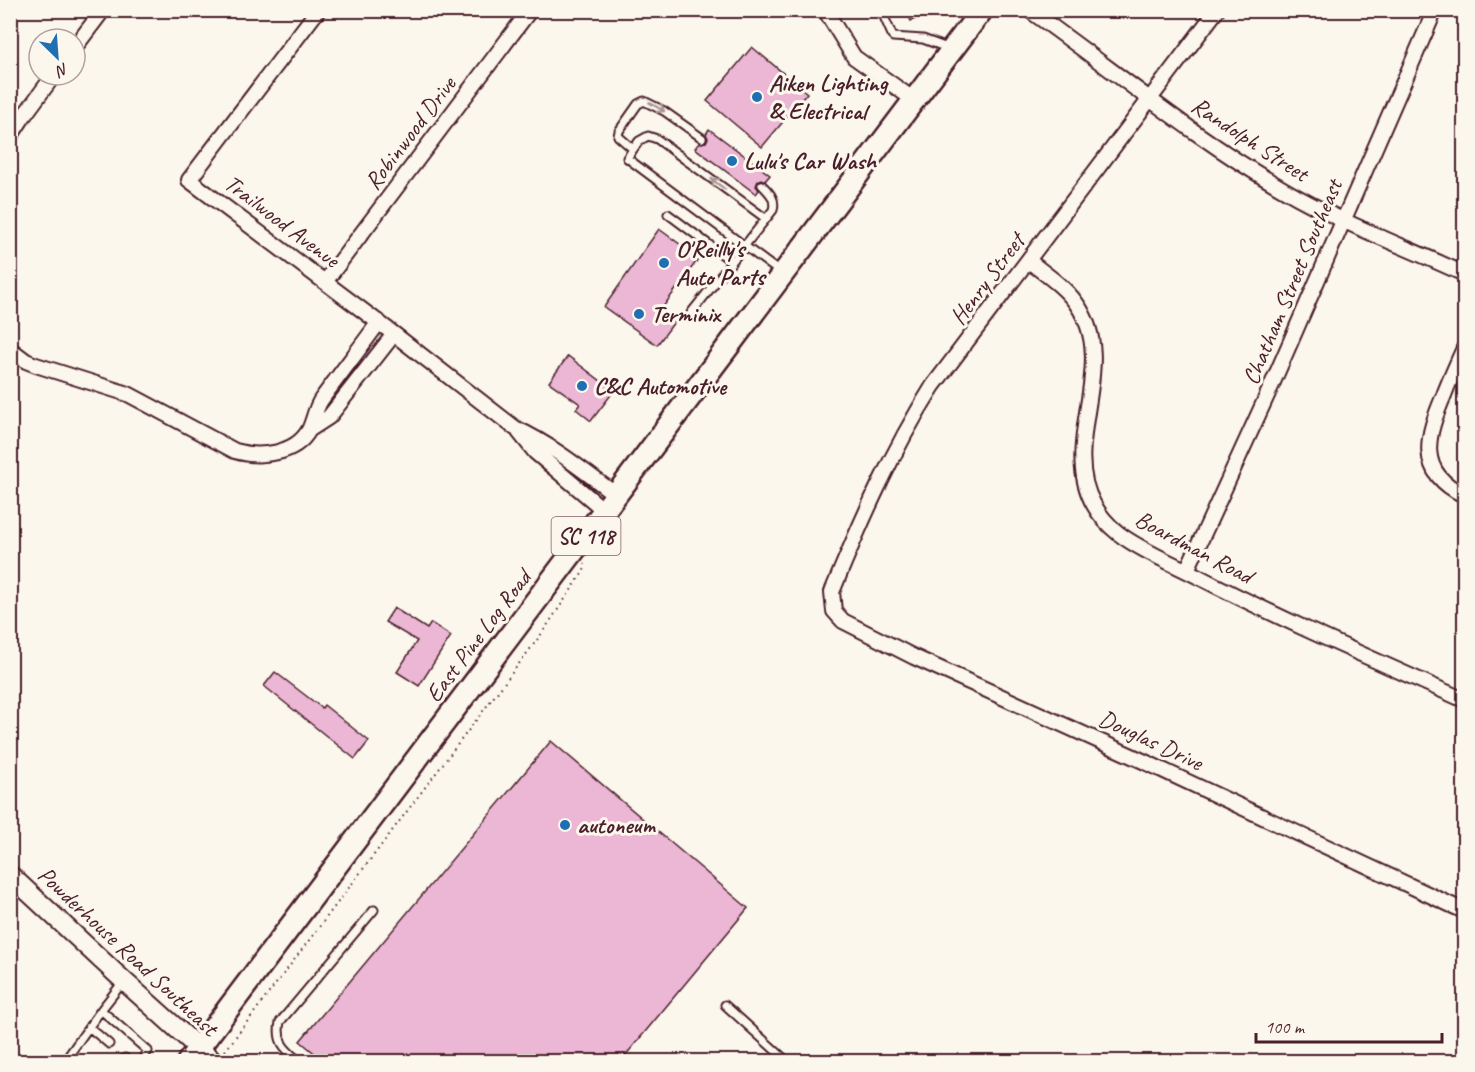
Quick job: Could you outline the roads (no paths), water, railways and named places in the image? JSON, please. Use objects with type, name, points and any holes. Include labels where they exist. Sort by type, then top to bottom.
[{"type":"main road","name":"East Pine Log Road","points":[[206,1056],[611,503],[982,10]]},
{"type":"street","points":[[87,31],[103,10]]},
{"type":"street","name":"Trailwood Avenue","points":[[318,10],[189,180],[516,428],[560,454],[611,503]]},
{"type":"street","name":"Robinwood Drive","points":[[325,282],[530,10]]},
{"type":"street","points":[[825,10],[854,57],[914,100]]},
{"type":"street","name":"Randolph Street","points":[[1029,10],[1243,165],[1310,205],[1464,274]]},
{"type":"street","name":"Henry Street","points":[[831,598],[872,498],[918,409],[1217,10]]},
{"type":"street","name":"Chatham Street Southeast","points":[[1187,570],[1270,389],[1435,10]]},
{"type":"street","points":[[10,138],[45,87]]},
{"type":"street","name":"Boardman Road","points":[[1029,261],[1067,292],[1077,304],[1091,337],[1091,389],[1082,460],[1085,484],[1094,506],[1118,533],[1226,591],[1464,700]]},
{"type":"street","points":[[309,431],[319,403],[379,322]]},
{"type":"street","points":[[10,349],[26,361],[36,365],[147,402],[225,446],[244,454],[265,454],[284,449],[329,417],[394,334]]},
{"type":"street","points":[[1464,348],[1431,425],[1428,443],[1436,470],[1447,485],[1464,495]]},
{"type":"street","name":"Trailwood Avenue","points":[[516,428],[535,452],[611,503]]},
{"type":"street","name":"Douglas Drive","points":[[831,598],[834,611],[843,621],[914,657],[1118,749],[1464,911]]},
{"type":"street","name":"Powderhouse Road Southeast","points":[[16,884],[206,1056]]},
{"type":"lane","points":[[881,10],[893,37],[923,39],[952,50]]},
{"type":"lane","points":[[633,149],[618,136],[638,104],[644,101],[664,111],[702,138]]},
{"type":"lane","points":[[765,218],[657,139],[648,136],[639,141],[627,158],[783,274]]},
{"type":"lane","points":[[691,313],[773,210],[775,203],[771,194],[762,185]]},
{"type":"lane","points":[[668,213],[731,261]]},
{"type":"lane","points":[[300,1062],[282,1045],[278,1033],[280,1022],[374,910]]},
{"type":"lane","points":[[64,1062],[124,981]]},
{"type":"lane","points":[[725,1005],[788,1062]]},
{"type":"lane","points":[[101,1010],[148,1051],[140,1062]]},
{"type":"lane","points":[[89,1028],[109,1044]]},
{"type":"place","name":"Aiken Lighting & Electrical","points":[[757,97]]},
{"type":"place","name":"Lulu's Car Wash","points":[[732,161]]},
{"type":"place","name":"O'Reilly's Auto Parts","points":[[664,263]]},
{"type":"place","name":"Terminix","points":[[639,314]]},
{"type":"place","name":"C&C Automotive","points":[[582,386]]},
{"type":"place","name":"autoneum","points":[[565,825]]}]
